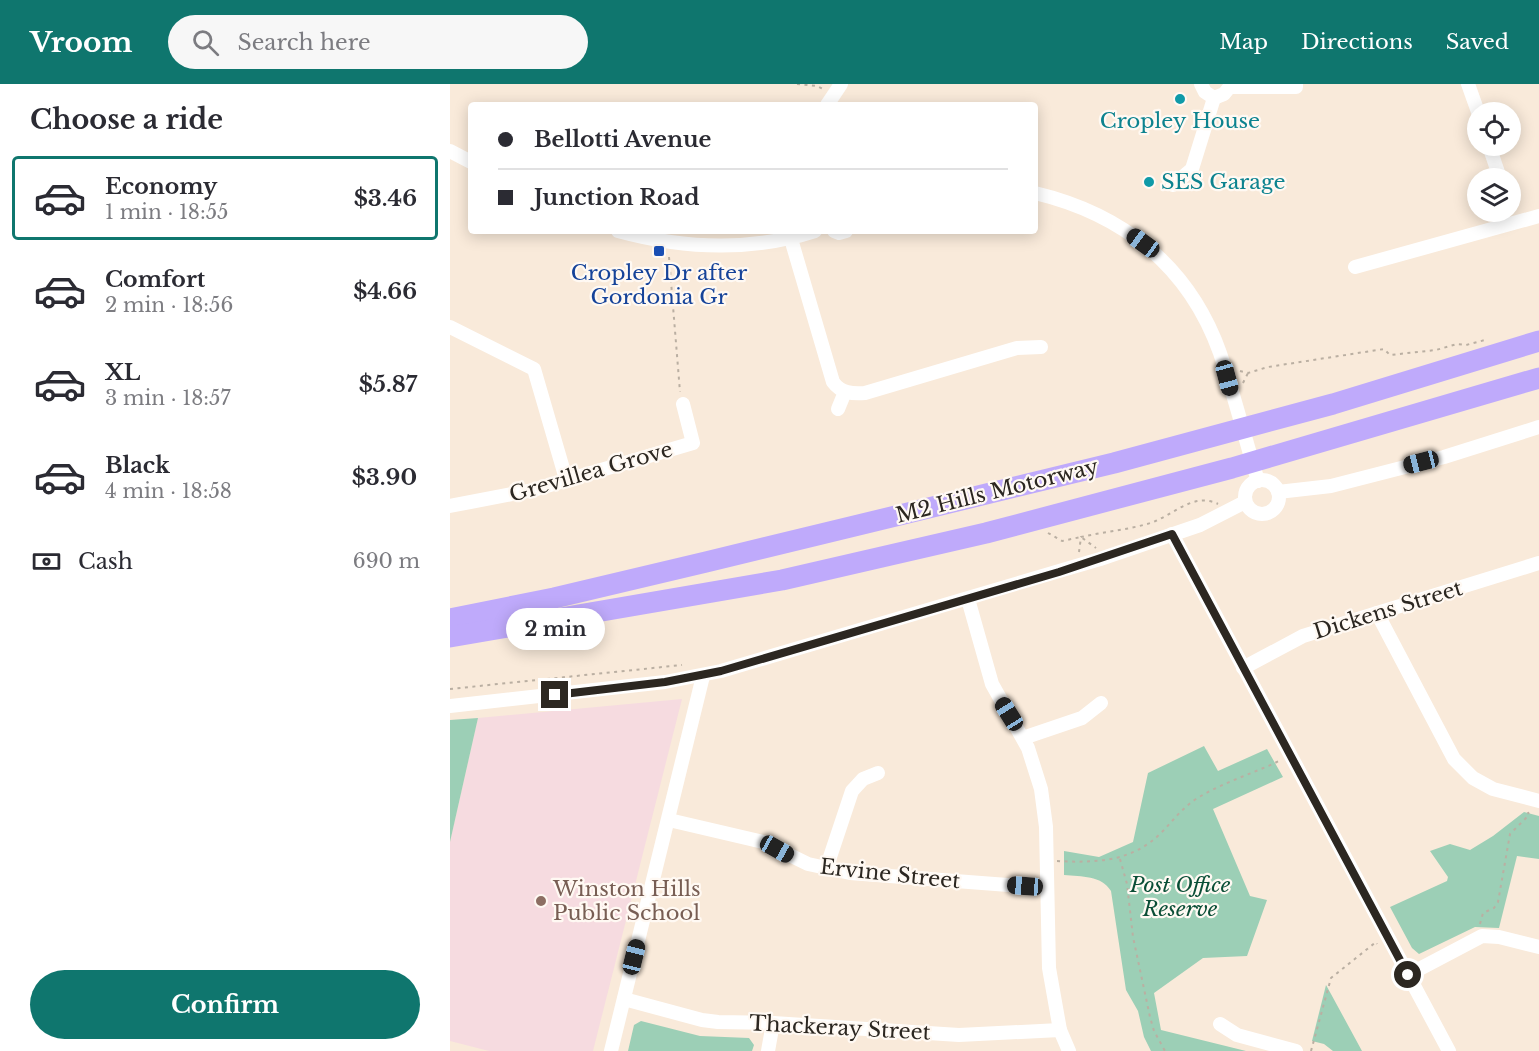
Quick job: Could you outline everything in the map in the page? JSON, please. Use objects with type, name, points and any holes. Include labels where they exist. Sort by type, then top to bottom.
[{"type":"highway","name":"M2 Hills Motorway","points":[[450,619],[661,573],[1114,463],[1332,404],[1539,341]]},
{"type":"highway","name":"M2 Hills Motorway","points":[[450,637],[729,590],[986,533],[1232,468],[1539,378]]},
{"type":"street","points":[[1201,84],[1209,96],[1214,98],[1224,94],[1231,86],[1296,87],[1296,84]]},
{"type":"street","points":[[1468,84],[1474,102]]},
{"type":"street","points":[[1173,185],[1192,169],[1214,98]]},
{"type":"street","points":[[450,151],[468,160]]},
{"type":"street","points":[[1038,194],[1075,204],[1113,221],[1143,243],[1167,265],[1187,289],[1210,329],[1219,352],[1257,481]]},
{"type":"street","points":[[1521,217],[1539,216]]},
{"type":"street","points":[[1355,267],[1500,222]]},
{"type":"street","points":[[630,234],[667,243],[694,246],[747,245],[791,239],[806,234]]},
{"type":"street","points":[[791,239],[833,382],[837,388],[845,392],[865,393],[1017,348],[1041,347]]},
{"type":"street","points":[[450,327],[534,369],[566,479]]},
{"type":"street","points":[[838,409],[845,392]]},
{"type":"street","name":"Grevillea Grove","points":[[450,506],[522,492],[693,443],[682,404]]},
{"type":"street","points":[[1278,492],[1331,486],[1444,457],[1539,427]]},
{"type":"street","points":[[1257,481],[1272,483],[1278,492],[1276,508],[1266,514],[1256,514],[1251,511],[1245,501],[1245,491],[1257,481]]},
{"type":"street","points":[[450,706],[703,676],[1100,559],[1200,525],[1245,501]]},
{"type":"street","points":[[1172,534],[1449,1051]]},
{"type":"street","name":"Dickens Street","points":[[1243,668],[1303,636],[1539,564]]},
{"type":"street","points":[[968,599],[992,684],[1023,738],[1035,765],[1043,800],[1046,827],[1049,968],[1060,1030],[1069,1051]]},
{"type":"street","points":[[1377,613],[1454,759],[1473,778],[1493,789],[1534,800]]},
{"type":"street","points":[[611,1051],[703,676]]},
{"type":"street","points":[[1023,738],[1082,718],[1101,703]]},
{"type":"street","points":[[826,869],[852,791],[863,779],[878,773]]},
{"type":"street","name":"Ervine Street","points":[[669,820],[763,842],[801,862],[826,869],[850,873],[1047,888]]},
{"type":"street","points":[[1408,975],[1482,936],[1499,937],[1539,947]]},
{"type":"street","name":"Thackeray Street","points":[[624,999],[702,1020],[959,1035],[1060,1030]]},
{"type":"street","points":[[768,1051],[773,1023]]},
{"type":"street","points":[[1220,1024],[1237,1035],[1296,1051]]},
{"type":"path","points":[[797,84],[817,86],[834,95]]},
{"type":"path","points":[[669,257],[682,404]]},
{"type":"path","points":[[1240,371],[1248,373],[1268,367],[1384,349],[1390,355],[1436,350],[1489,339]]},
{"type":"path","points":[[1243,384],[1248,373]]},
{"type":"path","points":[[1047,533],[1062,541],[1147,524],[1200,500],[1212,501],[1226,512]]},
{"type":"path","points":[[1075,555],[1080,551],[1081,537]]},
{"type":"path","points":[[1081,537],[1095,548],[1100,559]]},
{"type":"path","points":[[450,689],[688,665]]},
{"type":"path","points":[[1062,861],[1099,862],[1120,858],[1149,843],[1185,807],[1198,798],[1277,762]]},
{"type":"path","points":[[1482,936],[1480,916],[1497,905],[1510,834],[1529,815],[1530,812],[1526,811],[1534,800]]},
{"type":"path","points":[[1120,858],[1127,884],[1133,937],[1150,1017],[1154,1031],[1165,1051]]},
{"type":"path","points":[[1311,1051],[1331,978],[1376,942],[1381,951]]},
{"type":"shaded area","name":"Winston Hills Public School","points":[[682,699],[593,1051],[489,1051],[450,1041],[450,842],[478,718]]},
{"type":"green space","points":[[478,718],[450,842],[450,720]]},
{"type":"green space","name":"Post Office Reserve","points":[[1204,746],[1218,771],[1267,749],[1283,777],[1213,809],[1250,896],[1267,900],[1247,956],[1203,958],[1154,993],[1161,1030],[1246,1051],[1151,1051],[1144,1037],[1138,1011],[1126,990],[1111,891],[1096,879],[1064,875],[1064,851],[1099,857],[1133,842],[1148,773]]},
{"type":"green space","points":[[1524,812],[1539,816],[1539,859],[1517,856],[1499,928],[1475,927],[1419,954],[1412,948],[1390,907],[1447,881],[1448,877],[1430,851],[1450,844],[1470,850]]},
{"type":"green space","points":[[1326,985],[1362,1051],[1333,1051],[1324,1044],[1312,1041]]},
{"type":"green space","points":[[641,1021],[700,1036],[749,1038],[754,1045],[752,1051],[628,1051],[634,1025]]},
{"type":"place","name":"Cropley House","points":[[1180,99]]},
{"type":"place","name":"SES Garage","points":[[1149,182]]},
{"type":"place","name":"Cropley Dr after Gordonia Gr","points":[[659,251]]},
{"type":"place","name":"Winston Hills Public School","points":[[541,901]]},
{"type":"route","points":[[555,695],[703,676],[1059,572],[1172,534],[1408,975]]}]
